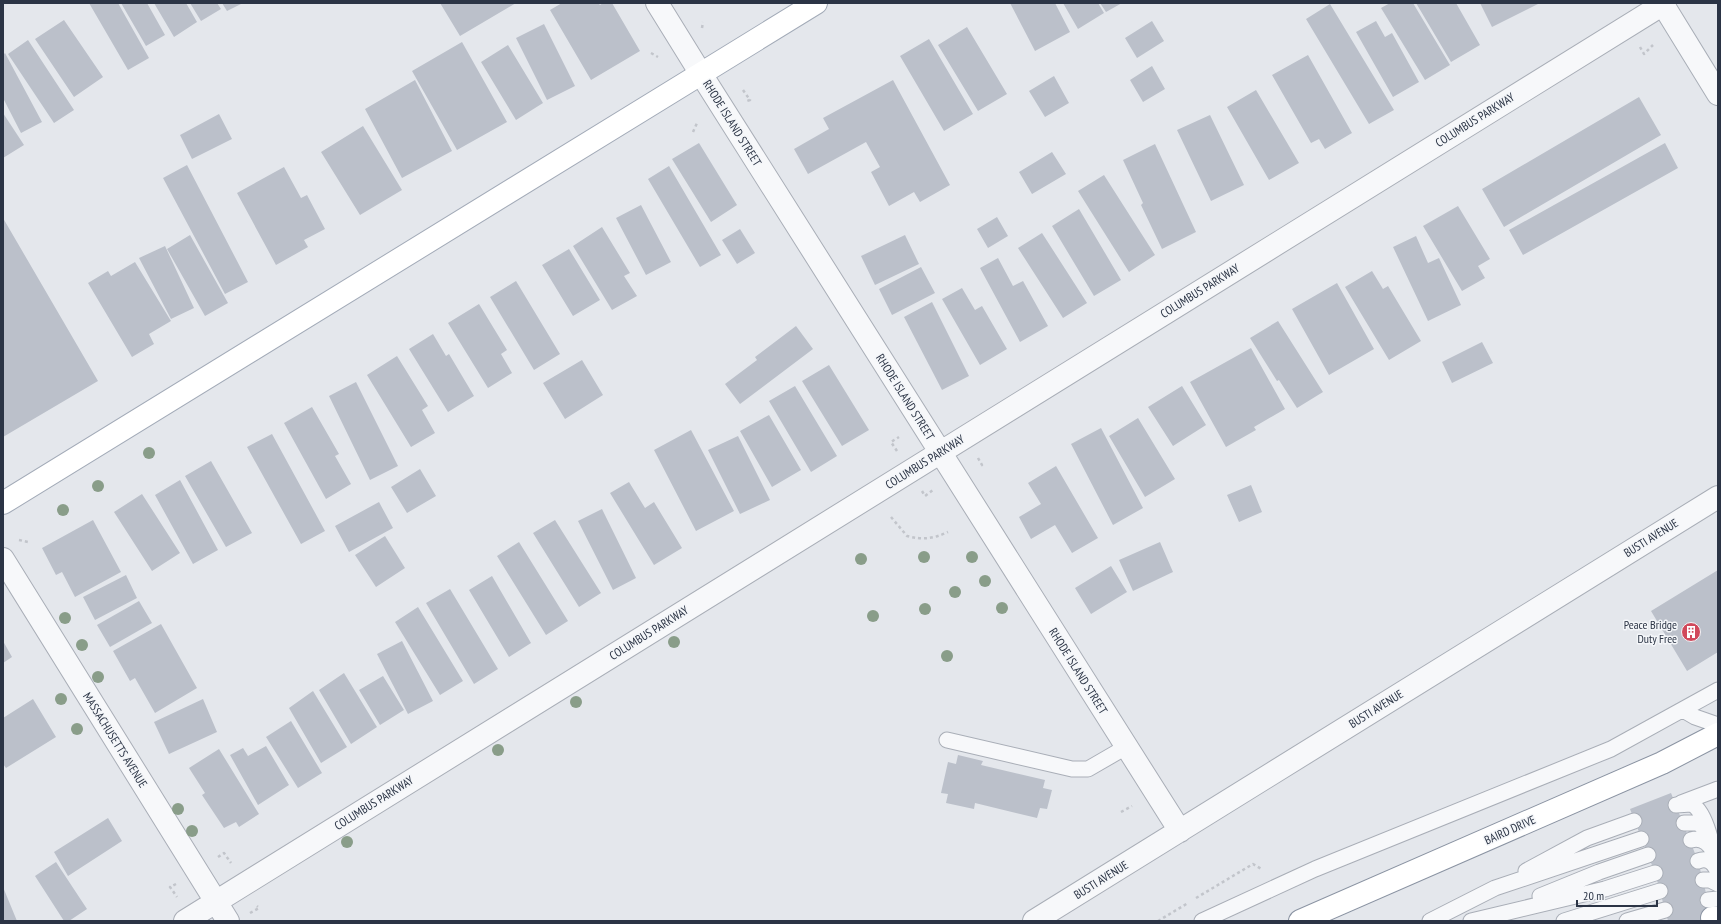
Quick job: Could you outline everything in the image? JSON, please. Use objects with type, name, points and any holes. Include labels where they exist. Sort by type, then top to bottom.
[{"type":"main road","points":[[3,503],[816,3]]},
{"type":"main road","name":"BAIRD DRIVE","points":[[1300,921],[1662,763],[1718,734]]},
{"type":"street","name":"RHODE ISLAND STREET","points":[[657,3],[1180,831]]},
{"type":"street","points":[[1663,3],[1718,94]]},
{"type":"street","name":"COLUMBUS PARKWAY","points":[[185,921],[1663,3]]},
{"type":"street","name":"BUSTI AVENUE","points":[[1034,921],[1718,497]]},
{"type":"street","name":"MASSACHUSETTS AVENUE","points":[[3,559],[216,902],[238,918]]},
{"type":"lane","points":[[1202,921],[1315,869],[1611,749],[1718,690]]},
{"type":"lane","points":[[1683,710],[1695,717],[1718,725]]},
{"type":"lane","points":[[947,740],[1072,770],[1088,769],[1126,747]]},
{"type":"lane","points":[[1718,789],[1678,804],[1696,805],[1702,814],[1718,871]]},
{"type":"lane","points":[[1430,921],[1495,888],[1587,838],[1634,821]]},
{"type":"lane","points":[[1684,823],[1698,823],[1707,832]]},
{"type":"lane","points":[[1495,888],[1641,839]]},
{"type":"lane","points":[[1691,840],[1703,840],[1710,846],[1713,852]]},
{"type":"lane","points":[[1498,913],[1599,872],[1648,855]]},
{"type":"lane","points":[[1698,861],[1710,861],[1718,871]]},
{"type":"lane","points":[[1471,921],[1498,913],[1605,889],[1655,873]]},
{"type":"lane","points":[[1703,880],[1710,880],[1718,884]]},
{"type":"lane","points":[[1564,921],[1660,891]]},
{"type":"lane","points":[[1627,921],[1665,910]]},
{"type":"path","points":[[1644,54],[1653,45]]},
{"type":"path","points":[[651,53],[658,57]]},
{"type":"path","points":[[742,88],[750,100]]},
{"type":"path","points":[[693,132],[697,123]]},
{"type":"path","points":[[898,452],[892,442],[899,437]]},
{"type":"path","points":[[925,496],[933,490]]},
{"type":"path","points":[[891,517],[907,536],[927,539],[937,538],[948,532]]},
{"type":"path","points":[[19,540],[28,542]]},
{"type":"path","points":[[1121,812],[1132,806]]},
{"type":"path","points":[[224,853],[231,863]]},
{"type":"path","points":[[177,898],[170,888],[178,882]]},
{"type":"path","points":[[238,918],[259,908]]},
{"type":"building","points":[[89,3],[118,3],[149,58],[128,70]]},
{"type":"building","points":[[121,3],[147,3],[165,35],[146,46]]},
{"type":"building","points":[[154,3],[186,3],[197,22],[174,37]]},
{"type":"building","points":[[190,3],[217,3],[221,9],[201,21]]},
{"type":"building","points":[[222,3],[243,3],[227,11]]},
{"type":"building","points":[[440,3],[516,3],[460,36]]},
{"type":"building","points":[[562,3],[598,3],[600,5],[603,3],[612,3],[640,51],[591,80],[550,10]]},
{"type":"building","points":[[1010,3],[1055,3],[1070,32],[1035,51]]},
{"type":"building","points":[[1063,3],[1098,3],[1104,13],[1078,29]]},
{"type":"building","points":[[1100,3],[1122,3],[1106,12]]},
{"type":"building","points":[[1390,3],[1413,3],[1450,65],[1425,80],[1381,8]]},
{"type":"building","points":[[1416,3],[1456,3],[1480,45],[1451,62]]},
{"type":"building","points":[[1480,3],[1540,3],[1492,27]]},
{"type":"building","points":[[1330,4],[1394,110],[1369,124],[1306,19]]},
{"type":"building","points":[[64,20],[103,77],[74,97],[35,39]]},
{"type":"building","points":[[1152,21],[1164,41],[1137,58],[1125,38]]},
{"type":"building","points":[[1376,21],[1385,37],[1392,33],[1419,82],[1393,97],[1356,32]]},
{"type":"building","points":[[544,24],[575,86],[547,100],[516,38]]},
{"type":"building","points":[[967,27],[1007,94],[978,111],[938,45]]},
{"type":"building","points":[[929,39],[973,114],[944,131],[900,56]]},
{"type":"building","points":[[28,40],[74,110],[54,123],[8,54]]},
{"type":"building","points":[[462,42],[507,122],[457,150],[412,71]]},
{"type":"building","points":[[508,45],[543,103],[516,120],[481,62]]},
{"type":"building","points":[[5,53],[42,122],[21,133],[3,98],[3,55]]},
{"type":"building","points":[[1308,55],[1352,133],[1325,149],[1319,139],[1311,143],[1272,75]]},
{"type":"building","points":[[1152,66],[1165,89],[1143,102],[1130,80]]},
{"type":"building","points":[[1054,76],[1069,103],[1045,117],[1029,91]]},
{"type":"building","points":[[415,80],[452,151],[402,178],[365,109]]},
{"type":"building","points":[[893,80],[950,185],[920,202],[914,192],[889,206],[871,172],[880,167],[866,142],[808,174],[794,149],[829,129],[823,118]]},
{"type":"building","points":[[1256,90],[1299,163],[1269,180],[1227,107]]},
{"type":"building","points":[[1639,97],[1661,135],[1504,227],[1482,189]]},
{"type":"building","points":[[3,113],[24,145],[3,158]]},
{"type":"building","points":[[219,114],[232,139],[192,159],[180,135]]},
{"type":"building","points":[[1210,115],[1244,185],[1211,201],[1177,130]]},
{"type":"building","points":[[363,126],[402,190],[360,215],[321,152]]},
{"type":"building","points":[[699,143],[737,205],[711,222],[672,159]]},
{"type":"building","points":[[1665,143],[1678,168],[1523,255],[1509,230]]},
{"type":"building","points":[[1155,144],[1196,232],[1162,249],[1141,205],[1143,203],[1123,160]]},
{"type":"building","points":[[1052,152],[1066,174],[1032,194],[1019,172]]},
{"type":"building","points":[[187,165],[248,282],[225,294],[163,178]]},
{"type":"building","points":[[669,166],[721,255],[700,267],[648,179]]},
{"type":"building","points":[[284,167],[301,198],[307,195],[325,229],[304,240],[308,247],[276,265],[237,193]]},
{"type":"building","points":[[1104,175],[1155,255],[1129,272],[1078,191]]},
{"type":"building","points":[[641,205],[671,262],[646,275],[616,218]]},
{"type":"building","points":[[1458,206],[1490,259],[1478,266],[1485,278],[1462,291],[1423,226]]},
{"type":"building","points":[[1079,209],[1121,280],[1094,296],[1052,226]]},
{"type":"building","points":[[997,217],[1008,236],[988,248],[977,229]]},
{"type":"building","points":[[3,218],[98,381],[3,437]]},
{"type":"building","points":[[602,227],[630,273],[624,276],[637,296],[612,310],[573,246]]},
{"type":"building","points":[[740,229],[755,253],[737,264],[722,240]]},
{"type":"building","points":[[1042,233],[1087,303],[1063,318],[1018,248]]},
{"type":"building","points":[[190,235],[228,303],[205,316],[167,249]]},
{"type":"building","points":[[905,235],[919,264],[875,285],[861,256]]},
{"type":"building","points":[[1416,236],[1428,263],[1439,258],[1461,305],[1428,321],[1393,247]]},
{"type":"building","points":[[165,246],[194,308],[171,319],[139,258]]},
{"type":"building","points":[[569,249],[600,300],[573,316],[542,265]]},
{"type":"building","points":[[998,258],[1013,286],[1023,281],[1048,326],[1020,342],[980,268]]},
{"type":"building","points":[[135,262],[171,321],[149,334],[154,344],[132,357],[88,283],[108,271],[111,276]]},
{"type":"building","points":[[921,267],[935,293],[892,315],[879,289]]},
{"type":"building","points":[[1372,271],[1383,289],[1388,286],[1421,341],[1389,360],[1345,287]]},
{"type":"building","points":[[516,281],[560,354],[534,370],[490,297]]},
{"type":"building","points":[[1337,283],[1374,349],[1329,375],[1292,309]]},
{"type":"building","points":[[962,288],[975,310],[982,306],[1007,349],[980,365],[942,299]]},
{"type":"building","points":[[932,302],[969,376],[942,390],[904,317]]},
{"type":"building","points":[[479,304],[507,350],[501,354],[512,373],[488,388],[448,323]]},
{"type":"building","points":[[1278,321],[1323,392],[1297,408],[1279,380],[1277,381],[1250,338]]},
{"type":"building","points":[[796,326],[813,349],[740,404],[725,384],[757,360],[755,357]]},
{"type":"building","points":[[433,334],[446,356],[449,354],[474,396],[448,412],[409,349]]},
{"type":"building","points":[[1482,342],[1493,363],[1452,383],[1442,362]]},
{"type":"building","points":[[1251,348],[1285,409],[1254,427],[1256,430],[1226,447],[1190,382]]},
{"type":"building","points":[[397,356],[428,406],[422,410],[435,433],[411,447],[367,375]]},
{"type":"building","points":[[582,360],[603,395],[565,419],[543,383]]},
{"type":"building","points":[[829,365],[869,430],[842,446],[802,381]]},
{"type":"building","points":[[356,382],[398,466],[370,480],[329,396]]},
{"type":"building","points":[[795,386],[837,456],[811,472],[769,401]]},
{"type":"building","points":[[1182,386],[1206,425],[1173,446],[1148,407]]},
{"type":"building","points":[[312,407],[339,454],[335,456],[351,484],[326,499],[284,423]]},
{"type":"building","points":[[769,415],[801,470],[772,487],[740,431]]},
{"type":"building","points":[[1138,418],[1175,479],[1145,497],[1109,436]]},
{"type":"building","points":[[1101,428],[1143,508],[1113,525],[1071,444]]},
{"type":"building","points":[[691,430],[734,511],[696,531],[654,450]]},
{"type":"building","points":[[272,434],[325,531],[301,544],[247,447]]},
{"type":"building","points":[[738,436],[770,500],[740,514],[708,450]]},
{"type":"building","points":[[211,461],[252,533],[226,547],[185,476]]},
{"type":"building","points":[[1056,466],[1098,538],[1072,553],[1055,525],[1031,539],[1019,517],[1041,504],[1028,483]]},
{"type":"building","points":[[420,469],[436,496],[407,513],[391,487]]},
{"type":"building","points":[[180,480],[218,550],[193,564],[155,495]]},
{"type":"building","points":[[629,482],[645,508],[654,502],[682,548],[654,565],[610,493]]},
{"type":"building","points":[[1251,485],[1262,512],[1239,522],[1227,495]]},
{"type":"building","points":[[142,494],[180,553],[152,571],[114,512]]},
{"type":"building","points":[[379,502],[393,528],[349,552],[335,526]]},
{"type":"building","points":[[602,509],[636,578],[613,590],[578,521]]},
{"type":"building","points":[[93,520],[121,572],[75,597],[62,572],[56,575],[42,548]]},
{"type":"building","points":[[555,520],[601,593],[579,607],[533,533]]},
{"type":"building","points":[[385,536],[405,568],[376,587],[355,555]]},
{"type":"building","points":[[519,542],[568,621],[546,635],[497,556]]},
{"type":"building","points":[[1160,542],[1173,572],[1133,591],[1119,560]]},
{"type":"building","points":[[1111,566],[1127,592],[1091,614],[1075,588]]},
{"type":"building","name":"Peace Bridge Duty Free","points":[[1718,570],[1718,652],[1687,671],[1651,611]]},
{"type":"building","points":[[126,575],[137,598],[95,620],[83,597]]},
{"type":"building","points":[[492,576],[531,643],[509,657],[469,590]]},
{"type":"building","points":[[450,589],[498,669],[474,684],[426,603]]},
{"type":"building","points":[[139,601],[152,623],[110,647],[97,625]]},
{"type":"building","points":[[418,607],[463,681],[440,695],[395,622]]},
{"type":"building","points":[[161,624],[197,688],[155,713],[135,678],[130,681],[113,651]]},
{"type":"building","points":[[3,641],[12,657],[3,663]]},
{"type":"building","points":[[402,641],[433,701],[408,714],[377,654]]},
{"type":"building","points":[[344,673],[377,727],[351,744],[319,690]]},
{"type":"building","points":[[383,676],[404,710],[380,725],[359,690]]},
{"type":"building","points":[[313,691],[347,747],[321,763],[289,708]]},
{"type":"building","points":[[33,699],[56,737],[6,768],[3,764],[3,718]]},
{"type":"building","points":[[203,699],[217,732],[169,754],[154,722]]},
{"type":"building","points":[[291,721],[322,773],[298,788],[266,737]]},
{"type":"building","points":[[266,746],[289,785],[258,805],[230,755],[243,748],[248,756]]},
{"type":"building","points":[[219,749],[259,814],[239,827],[236,822],[224,828],[202,795],[205,793],[189,768]]},
{"type":"building","points":[[958,755],[983,761],[981,765],[1045,780],[1043,788],[1052,790],[1047,809],[1040,808],[1037,818],[975,803],[974,809],[946,803],[948,794],[941,793],[948,762],[956,764]]},
{"type":"building","points":[[1671,793],[1698,861],[1713,921],[1668,921],[1655,873],[1630,809]]},
{"type":"building","points":[[108,818],[122,841],[68,876],[54,852]]},
{"type":"building","points":[[56,862],[87,909],[69,921],[64,921],[35,876]]},
{"type":"building","points":[[3,887],[17,921],[3,921]]},
{"type":"place","name":"Peace Bridge Duty Free","points":[[1691,632]]}]
